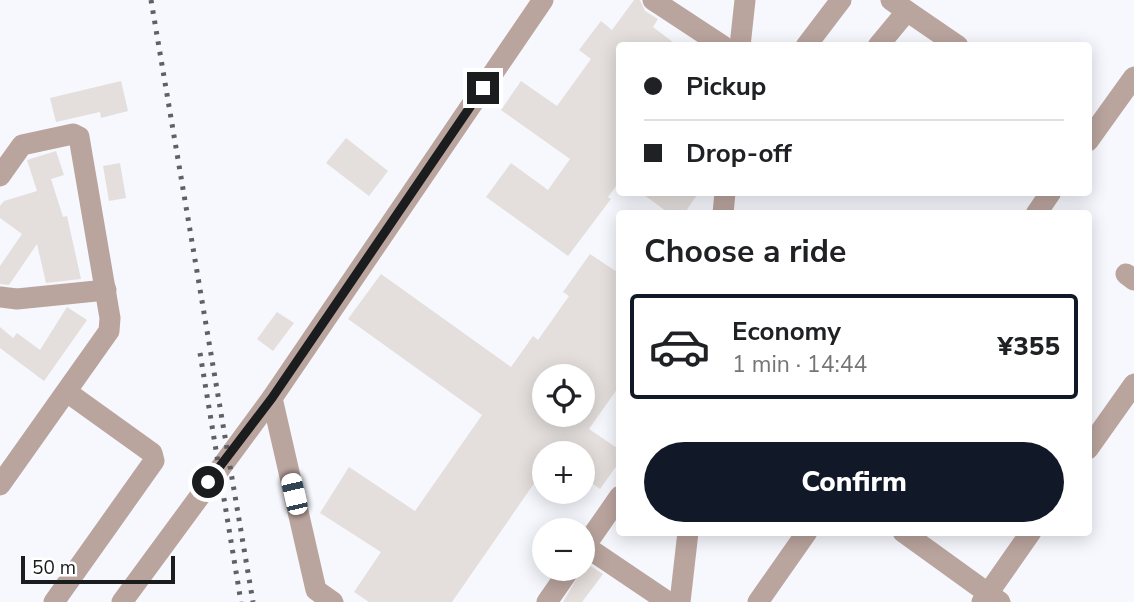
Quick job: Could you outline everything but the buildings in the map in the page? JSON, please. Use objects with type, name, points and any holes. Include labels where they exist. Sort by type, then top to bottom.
[{"type":"street","points":[[122,602],[272,398],[544,0]]},
{"type":"street","points":[[653,0],[717,42]]},
{"type":"street","points":[[740,42],[744,0]]},
{"type":"street","points":[[809,42],[841,0]]},
{"type":"street","points":[[880,42],[899,5],[949,42]]},
{"type":"street","points":[[1092,136],[1132,82]]},
{"type":"street","points":[[0,176],[22,145],[73,134],[79,137],[106,290],[109,331],[0,485]]},
{"type":"street","points":[[0,297],[17,299],[106,290]]},
{"type":"street","points":[[1092,443],[1134,384]]},
{"type":"street","points":[[54,602],[154,461],[152,453],[67,392]]},
{"type":"street","points":[[272,398],[316,590],[333,602]]},
{"type":"street","points":[[595,531],[616,502]]},
{"type":"street","points":[[680,602],[688,536]]},
{"type":"street","points":[[758,602],[804,536]]},
{"type":"street","points":[[908,536],[990,599],[1029,536]]},
{"type":"street","points":[[595,554],[668,602]]},
{"type":"street","points":[[547,602],[562,581]]},
{"type":"railway","points":[[151,0],[253,602]]},
{"type":"railway","points":[[200,353],[241,602]]},
{"type":"route","points":[[208,482],[272,398],[483,88]]}]
